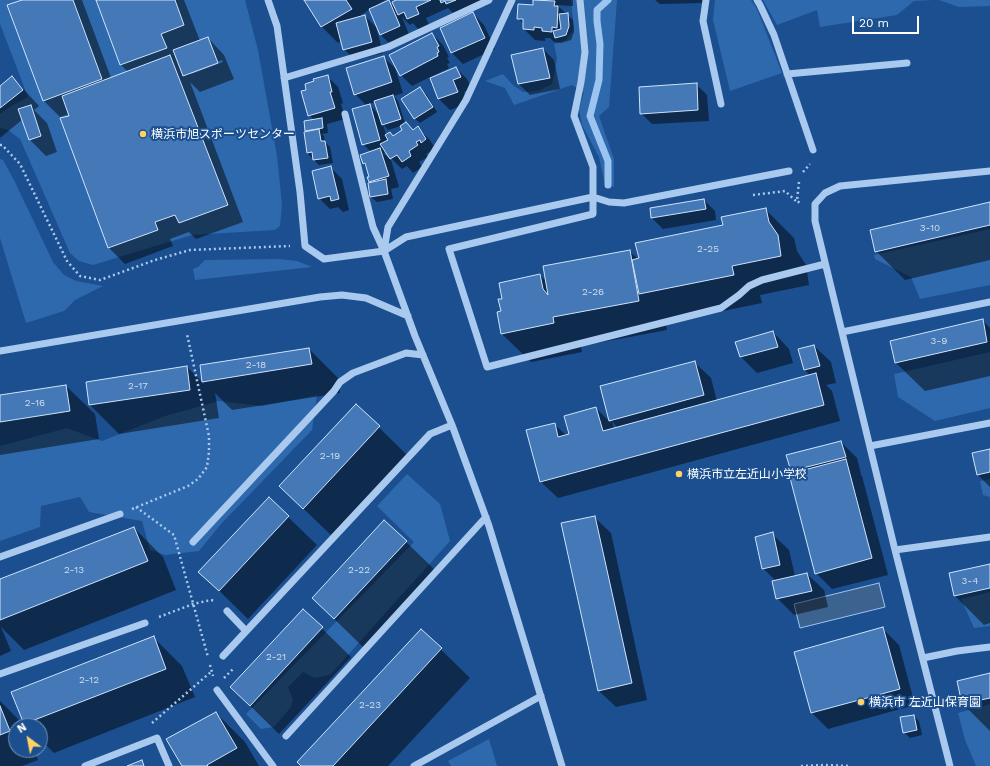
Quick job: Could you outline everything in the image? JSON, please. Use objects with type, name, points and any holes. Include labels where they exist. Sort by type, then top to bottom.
[{"type":"street","points":[[268,0],[277,26],[300,192],[305,246],[324,259],[384,251],[406,237],[593,197],[610,202],[624,203],[789,171]]},
{"type":"street","points":[[284,78],[388,47],[489,0]]},
{"type":"street","points":[[384,251],[388,227],[466,100],[512,0]]},
{"type":"street","points":[[580,0],[585,52],[574,116],[593,168],[593,214],[449,249],[487,367],[721,308],[749,286],[762,280],[826,264]]},
{"type":"street","points":[[706,0],[703,21],[721,104]]},
{"type":"street","points":[[757,0],[774,35],[813,150]]},
{"type":"street","points":[[787,74],[907,63]]},
{"type":"street","points":[[345,114],[373,227],[384,251],[423,355],[452,425],[486,517],[562,766]]},
{"type":"street","points":[[950,766],[924,658],[895,550],[815,221],[815,204],[825,193],[840,186],[990,171]]},
{"type":"street","points":[[0,351],[320,297],[342,295],[366,298],[408,316]]},
{"type":"street","points":[[842,332],[990,302]]},
{"type":"street","points":[[193,542],[334,391],[340,382],[353,373],[406,353],[423,355]]},
{"type":"street","points":[[870,446],[990,423]]},
{"type":"street","points":[[223,656],[430,434],[452,425]]},
{"type":"street","points":[[0,557],[120,514]]},
{"type":"street","points":[[286,736],[486,517]]},
{"type":"street","points":[[895,550],[990,538]]},
{"type":"street","points":[[227,611],[246,631]]},
{"type":"street","points":[[0,674],[145,623]]},
{"type":"street","points":[[924,658],[957,651],[990,647]]},
{"type":"street","points":[[217,690],[273,766]]},
{"type":"street","points":[[414,766],[541,696]]},
{"type":"street","points":[[85,766],[157,738],[169,766]]},
{"type":"path","points":[[0,144],[20,164],[67,261],[80,276],[100,280],[155,260],[190,250],[305,246]]},
{"type":"path","points":[[803,173],[814,159]]},
{"type":"path","points":[[753,195],[785,191],[797,199],[800,177]]},
{"type":"path","points":[[120,514],[188,486],[198,479],[207,467],[209,436],[184,320]]},
{"type":"path","points":[[136,507],[174,535],[217,690]]},
{"type":"path","points":[[145,623],[193,604],[210,600],[216,601],[227,611]]},
{"type":"path","points":[[138,745],[144,729],[212,672]]},
{"type":"path","points":[[801,766],[851,766]]},
{"type":"shaded area","name":"横浜市旭スポーツセンター","points":[[0,0],[245,0],[258,50],[277,156],[282,204],[280,226],[275,230],[192,235],[93,265],[79,261],[70,253],[20,139],[8,130],[0,128],[0,114],[28,97],[0,24]]},
{"type":"shaded area","points":[[571,0],[617,0],[609,107],[599,116],[614,159],[614,187],[605,184],[599,157],[582,125],[579,109],[584,92],[572,85],[514,105],[505,88],[485,81],[503,74],[513,85],[523,92],[538,91],[552,84],[557,59],[554,44],[566,40],[574,29]]},
{"type":"shaded area","points":[[715,0],[751,0],[757,9],[782,73],[730,91],[713,20]]},
{"type":"shaded area","points":[[763,0],[934,0],[914,1],[897,15],[820,27],[817,10],[777,25]]},
{"type":"shaded area","points":[[939,0],[990,0],[990,6],[959,7]]},
{"type":"shaded area","points":[[0,159],[3,160],[15,182],[53,262],[64,275],[76,281],[103,286],[75,300],[64,311],[26,323],[0,238]]},
{"type":"shaded area","points":[[990,229],[990,285],[920,299],[911,277],[875,259],[874,255]]},
{"type":"shaded area","points":[[278,259],[297,261],[312,267],[195,280],[193,269],[198,267],[205,260]]},
{"type":"shaded area","points":[[990,352],[990,408],[935,421],[898,397],[894,374]]},
{"type":"shaded area","points":[[317,395],[312,430],[221,524],[199,551],[165,555],[150,550],[142,521],[89,512],[80,497],[41,506],[40,527],[0,541],[0,446],[67,428],[102,441],[165,416],[219,401],[262,406]]},
{"type":"shaded area","points":[[407,474],[440,504],[450,541],[330,675],[314,678],[303,672],[288,687],[293,699],[291,707],[274,727],[261,729],[246,714],[414,542],[377,506]]},
{"type":"shaded area","points":[[990,479],[990,497],[983,495],[980,481]]},
{"type":"shaded area","points":[[879,583],[885,607],[800,628],[794,604]]},
{"type":"shaded area","points":[[990,592],[990,626],[974,628],[961,599]]},
{"type":"shaded area","points":[[990,704],[990,766],[976,766],[965,740],[958,713]]},
{"type":"shaded area","points":[[489,739],[497,766],[451,766],[448,761]]},
{"type":"building","points":[[22,0],[73,0],[102,79],[43,101],[7,5]]},
{"type":"building","points":[[96,0],[175,0],[184,25],[161,34],[167,48],[120,65]]},
{"type":"building","points":[[304,0],[346,0],[352,9],[321,27]]},
{"type":"building","points":[[389,0],[400,26],[380,35],[369,9]]},
{"type":"building","points":[[396,0],[431,0],[416,7],[419,14],[407,19],[404,12],[398,15],[392,2]]},
{"type":"building","points":[[440,0],[456,0],[446,4],[445,1],[441,3]]},
{"type":"building","points":[[533,0],[555,1],[554,6],[558,6],[557,28],[552,27],[552,32],[542,31],[542,28],[534,27],[534,30],[523,29],[523,19],[517,19],[518,4],[533,5]]},
{"type":"building","points":[[473,12],[485,38],[451,53],[440,28]]},
{"type":"building","points":[[568,13],[569,26],[566,35],[555,38],[553,31],[561,29],[559,14]]},
{"type":"building","points":[[365,15],[372,42],[343,50],[336,23]]},
{"type":"building","points":[[432,33],[439,46],[437,47],[439,52],[437,53],[438,56],[400,76],[389,55]]},
{"type":"building","points":[[208,37],[218,63],[183,76],[173,50]]},
{"type":"building","points":[[543,48],[550,78],[518,84],[511,55]]},
{"type":"building","points":[[170,55],[228,205],[179,223],[175,215],[155,222],[158,230],[108,248],[60,118],[69,116],[62,96]]},
{"type":"building","points":[[384,56],[392,82],[354,95],[346,68]]},
{"type":"building","points":[[456,67],[461,77],[453,80],[458,92],[438,99],[430,78]]},
{"type":"building","points":[[328,75],[332,92],[330,92],[335,108],[308,116],[301,91],[306,90],[305,84],[314,81],[313,79]]},
{"type":"building","points":[[12,76],[23,90],[0,108],[0,86]]},
{"type":"building","points":[[697,83],[698,110],[640,114],[639,87]]},
{"type":"building","points":[[420,87],[433,107],[414,119],[401,99]]},
{"type":"building","points":[[393,95],[401,119],[382,125],[374,101]]},
{"type":"building","points":[[370,104],[380,140],[362,145],[352,109]]},
{"type":"building","points":[[31,105],[41,136],[29,140],[18,109]]},
{"type":"building","points":[[322,118],[323,128],[305,131],[304,121]]},
{"type":"building","points":[[406,122],[413,130],[418,126],[426,139],[421,143],[420,140],[416,142],[418,145],[409,151],[411,156],[402,162],[397,155],[390,159],[380,144],[388,140],[385,135],[390,132],[393,136],[402,130],[400,126]]},
{"type":"building","points":[[319,129],[321,141],[325,141],[328,158],[313,160],[312,152],[307,153],[304,132]]},
{"type":"building","points":[[380,148],[389,176],[369,182],[365,163],[363,164],[360,155]]},
{"type":"building","points":[[331,166],[339,199],[331,201],[330,196],[318,199],[312,171]]},
{"type":"building","points":[[386,179],[388,194],[370,197],[368,183]]},
{"type":"building","points":[[704,199],[706,209],[651,218],[650,208]]},
{"type":"building","points":[[990,202],[990,225],[875,252],[870,230]]},
{"type":"building","points":[[766,208],[769,222],[778,235],[781,256],[732,266],[734,275],[639,294],[632,260],[639,258],[635,243],[723,225],[721,217]]},
{"type":"building","points":[[630,250],[639,301],[553,317],[554,323],[501,334],[497,312],[501,311],[498,299],[502,299],[499,283],[540,274],[543,289],[548,295],[543,266]]},
{"type":"building","points":[[983,319],[987,342],[895,363],[890,341]]},
{"type":"building","points":[[773,331],[778,347],[740,357],[735,342]]},
{"type":"building","points":[[814,345],[820,366],[804,370],[798,349]]},
{"type":"building","points":[[309,348],[312,364],[202,382],[200,365]]},
{"type":"building","points":[[695,361],[704,395],[609,421],[600,386]]},
{"type":"building","points":[[187,366],[190,390],[89,405],[86,382]]},
{"type":"building","points":[[816,373],[824,405],[540,482],[526,430],[555,423],[558,437],[569,434],[564,416],[596,407],[603,431]]},
{"type":"building","points":[[66,385],[70,411],[0,422],[0,395]]},
{"type":"building","points":[[356,404],[380,426],[303,509],[279,486]]},
{"type":"building","points":[[841,441],[846,457],[791,471],[786,455]]},
{"type":"building","points":[[990,449],[990,472],[977,475],[972,453]]},
{"type":"building","points":[[846,459],[872,558],[815,574],[789,474]]},
{"type":"building","points":[[269,497],[289,516],[219,591],[198,572]]},
{"type":"building","points":[[595,516],[632,683],[598,691],[561,523]]},
{"type":"building","points":[[384,520],[407,541],[334,619],[312,598]]},
{"type":"building","points":[[134,527],[148,561],[0,620],[0,579]]},
{"type":"building","points":[[773,532],[780,565],[762,569],[755,537]]},
{"type":"building","points":[[990,564],[990,588],[954,596],[949,573]]},
{"type":"building","points":[[807,573],[812,591],[776,599],[772,581]]},
{"type":"building","points":[[303,609],[323,627],[250,706],[230,687]]},
{"type":"building","points":[[883,627],[900,689],[811,713],[794,652]]},
{"type":"building","points":[[421,629],[442,648],[333,766],[301,766],[297,762]]},
{"type":"building","points":[[154,636],[166,669],[39,718],[22,718],[11,692]]},
{"type":"building","points":[[990,673],[990,698],[962,704],[957,681]]},
{"type":"building","points":[[0,706],[8,726],[8,732],[0,735]]},
{"type":"building","points":[[216,712],[237,748],[207,765],[208,766],[182,766],[166,739]]},
{"type":"building","points":[[914,715],[917,730],[903,733],[900,717]]},
{"type":"building","points":[[142,760],[144,766],[127,766]]},
{"type":"waterway","points":[[608,0],[597,10],[600,44],[599,80],[590,116],[608,161],[608,185]]},
{"type":"place","name":"横浜市旭スポーツセンター","points":[[143,134]]},
{"type":"place","name":"横浜市立左近山小学校","points":[[679,474]]},
{"type":"place","name":"横浜市 左近山保育園","points":[[861,702]]}]
